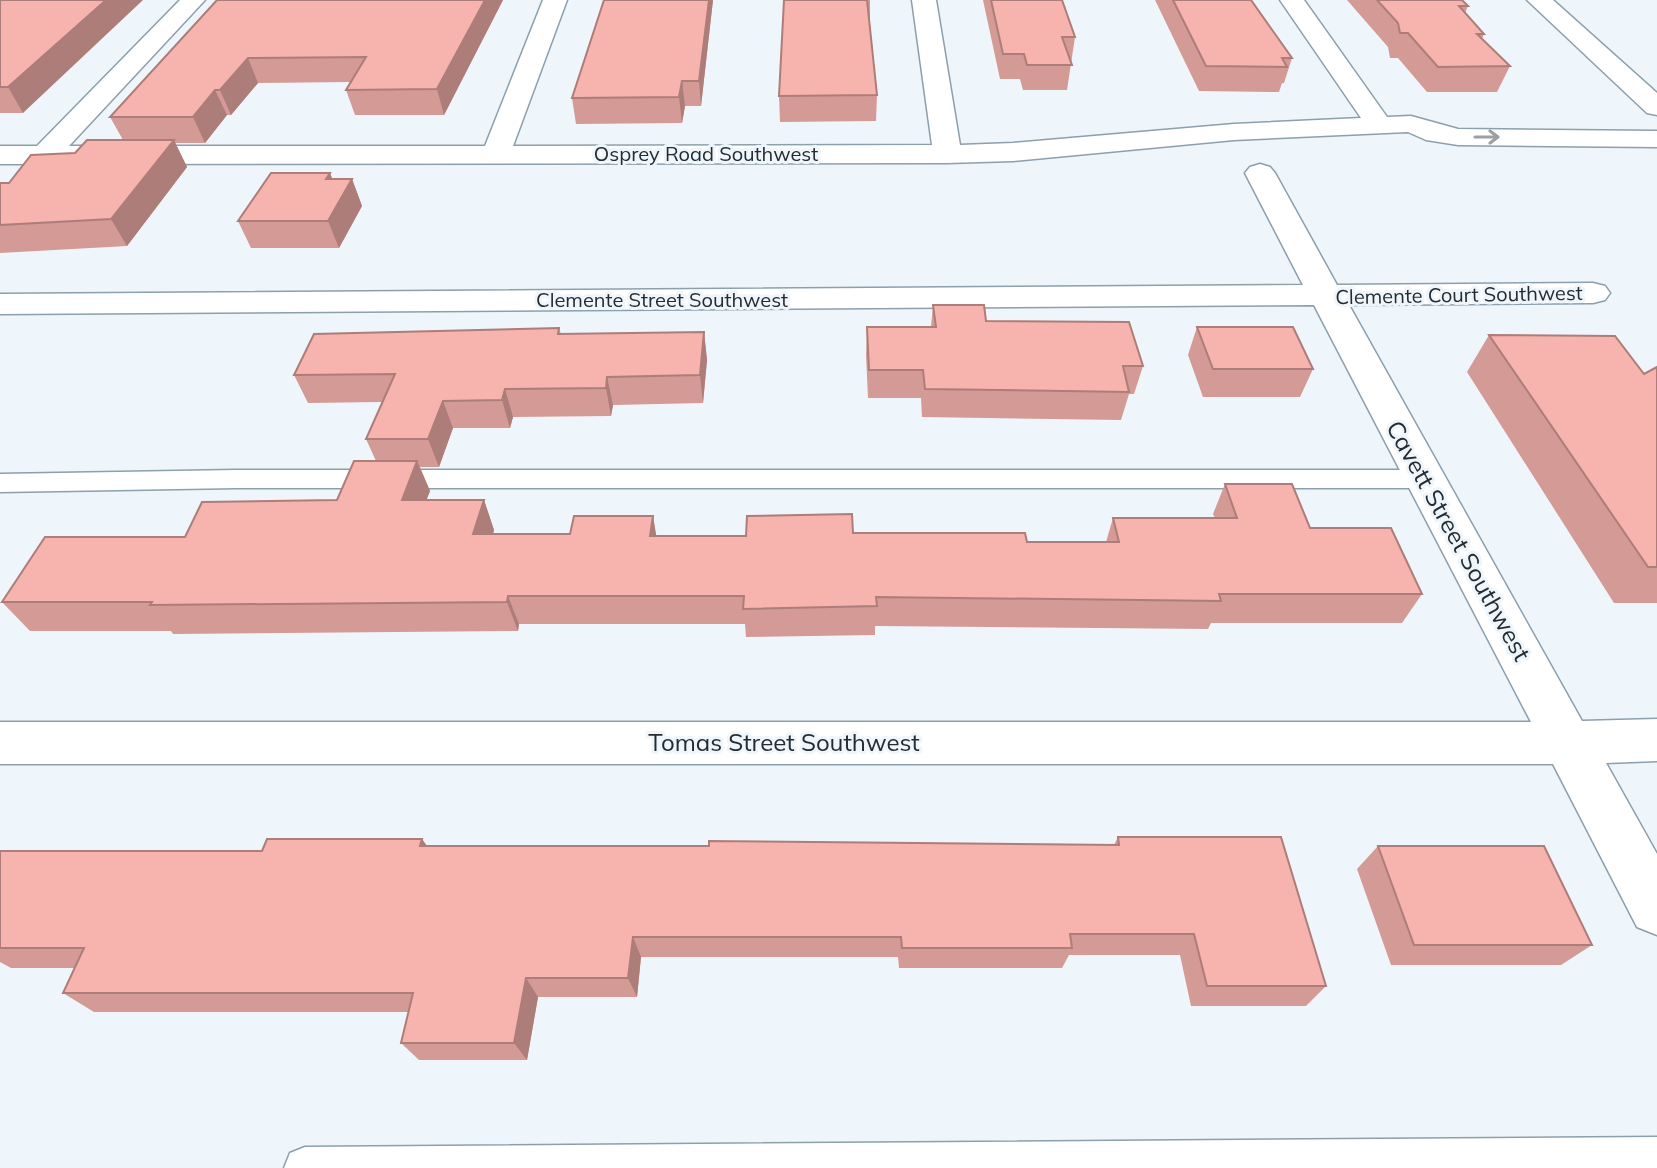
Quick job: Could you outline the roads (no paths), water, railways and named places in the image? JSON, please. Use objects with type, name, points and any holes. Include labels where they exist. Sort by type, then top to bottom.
[{"type":"street","points":[[45,155],[193,0]]},
{"type":"street","points":[[496,153],[555,0]]},
{"type":"street","points":[[924,0],[947,154]]},
{"type":"street","points":[[1292,0],[1380,126]]},
{"type":"street","points":[[1539,0],[1657,107]]},
{"type":"street","name":"Osprey Road Southwest","points":[[1411,124],[1420,116],[1439,113],[1657,115]]},
{"type":"street","name":"Osprey Road Southwest","points":[[0,155],[947,154],[1013,152],[1234,132],[1411,124],[1436,134],[1458,137],[1657,139]]},
{"type":"street","name":"Cavett Street Southwest","points":[[1260,173],[1657,908]]},
{"type":"street","name":"Clemente Court Southwest","points":[[1325,297],[1593,293]]},
{"type":"street","name":"Clemente Street Southwest","points":[[0,304],[1325,297]]},
{"type":"street","name":"Tomas Street Southwest","points":[[0,743],[1568,743],[1657,740]]},
{"type":"lane","points":[[0,483],[236,479],[1424,479]]},
{"type":"lane","points":[[305,1168],[1657,1157]]}]
